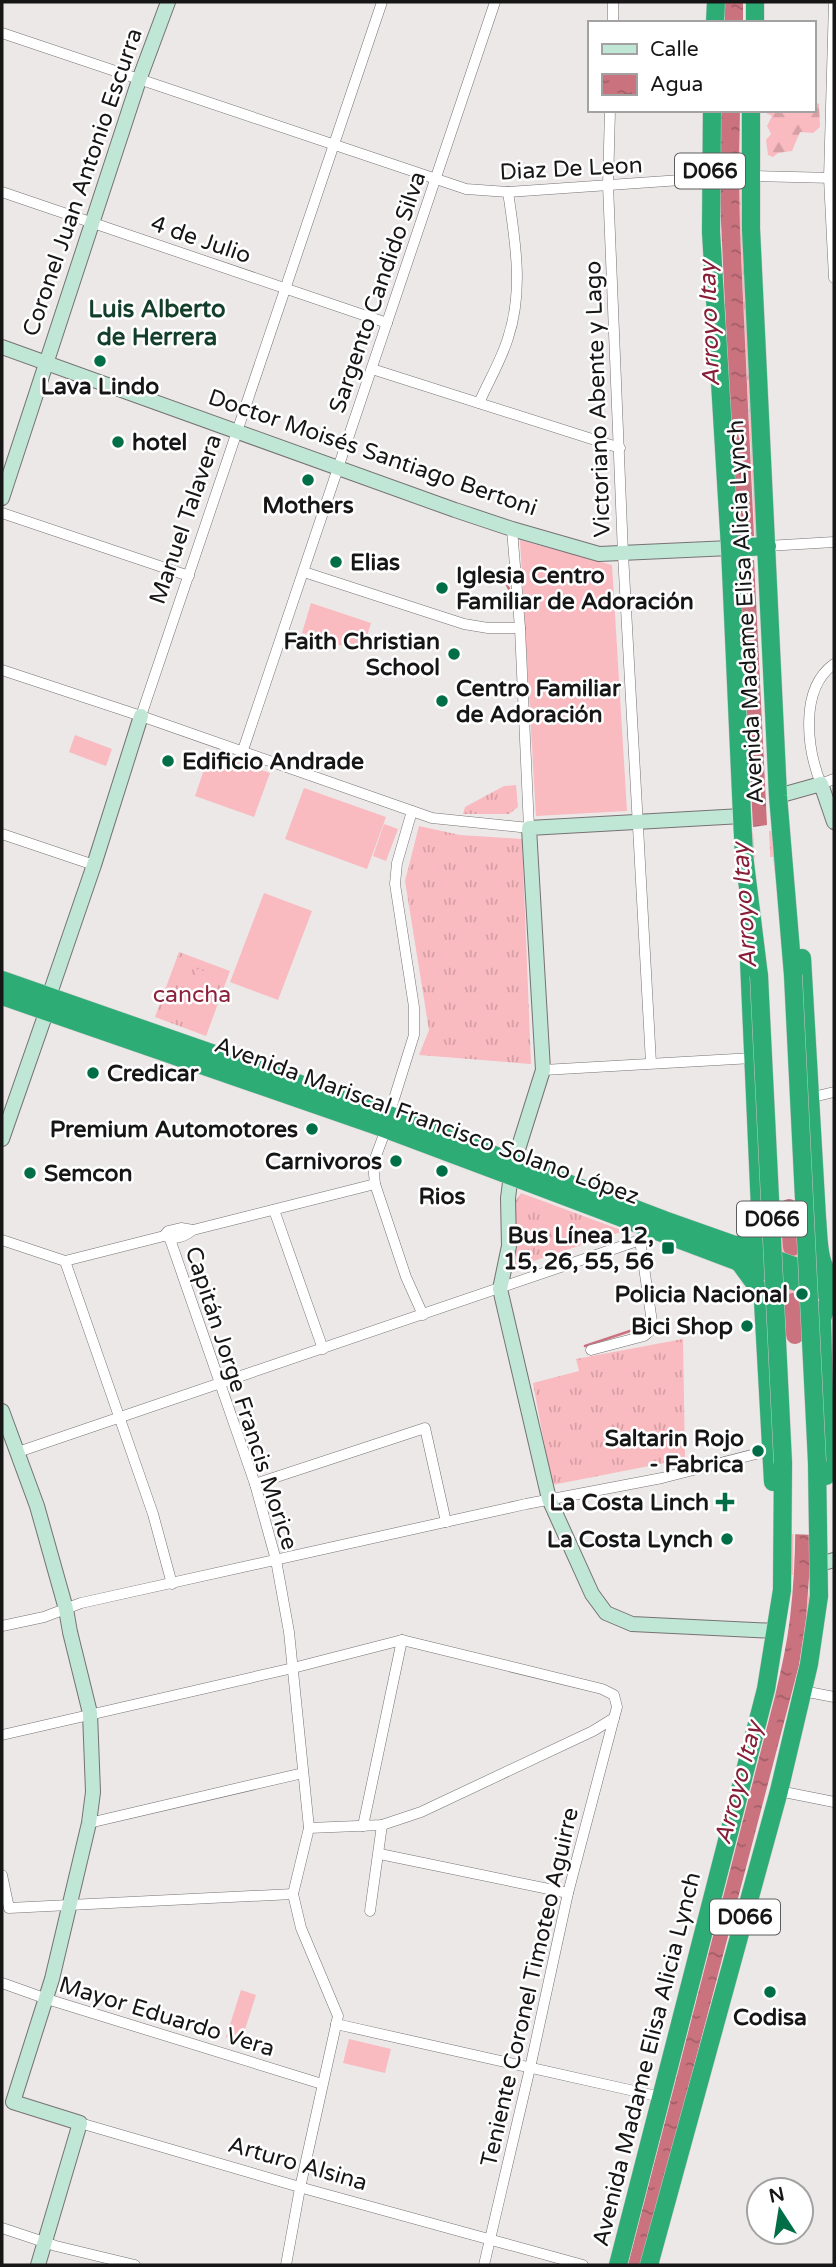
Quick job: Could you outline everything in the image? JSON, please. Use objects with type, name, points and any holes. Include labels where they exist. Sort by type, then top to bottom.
[{"type":"highway","points":[[715,21],[716,2]]},
{"type":"highway","points":[[755,2],[755,21]]},
{"type":"highway","name":"Avenida Madame Elisa Alicia Lynch","points":[[618,2265],[760,1716],[782,1590],[784,1529],[777,1456],[759,976],[744,855],[733,548],[710,232],[712,112]]},
{"type":"highway","name":"Avenida Madame Elisa Alicia Lynch","points":[[649,2265],[779,1791],[803,1691],[827,1562],[818,1528],[793,975],[762,546],[750,176],[751,112]]},
{"type":"highway","points":[[733,548],[762,546]]},
{"type":"highway","points":[[744,855],[761,1231],[755,1243],[738,1254],[761,1292],[763,1301],[777,1456]]},
{"type":"highway","points":[[787,894],[797,926],[802,956],[814,1182],[822,1260],[826,1271],[834,1279]]},
{"type":"highway","name":"Avenida Mariscal Francisco Solano López","points":[[2,981],[48,1003],[664,1220],[738,1254],[798,1275],[834,1279]]},
{"type":"highway","name":"Avenida Mariscal Francisco Solano López","points":[[2,996],[48,1003]]},
{"type":"highway","name":"Avenida Mariscal Francisco Solano López","points":[[513,1169],[647,1235],[738,1254]]},
{"type":"highway","name":"Avenida Mariscal Francisco Solano López","points":[[798,1275],[834,1298]]},
{"type":"highway","points":[[818,1528],[826,1475],[822,1319],[824,1308],[834,1298]]},
{"type":"street","name":"Coronel Juan Antonio Escurra","points":[[2,498],[139,80],[168,2]]},
{"type":"street","name":"Manuel Talavera","points":[[2,1139],[94,865],[133,737],[239,431],[382,2]]},
{"type":"street","name":"Sargento Candido Silva","points":[[242,753],[495,2]]},
{"type":"street","points":[[613,2],[613,21]]},
{"type":"street","points":[[834,2],[834,278]]},
{"type":"street","name":"Diaz De Leon","points":[[2,33],[466,189],[508,192],[710,178]]},
{"type":"street","name":"Victoriano Abente y Lago","points":[[610,112],[607,185],[623,554],[651,1063]]},
{"type":"street","points":[[750,176],[832,178]]},
{"type":"street","name":"4 de Julio","points":[[2,192],[387,323]]},
{"type":"street","points":[[479,404],[508,338],[515,304],[518,259],[508,192]]},
{"type":"street","name":"Doctor Moisés Santiago Bertoni","points":[[2,347],[512,529],[599,554],[733,548]]},
{"type":"street","points":[[372,369],[620,448]]},
{"type":"street","points":[[2,513],[188,576]]},
{"type":"street","points":[[512,529],[520,628],[543,1070],[513,1169],[508,1198],[509,1246],[500,1289],[549,1499],[592,1594],[600,1607],[613,1618],[632,1624],[776,1631]]},
{"type":"street","points":[[762,546],[834,542]]},
{"type":"street","points":[[304,572],[464,624],[488,628],[520,628]]},
{"type":"street","points":[[834,664],[818,681],[809,723],[814,765],[828,781],[834,822]]},
{"type":"street","points":[[2,670],[432,818],[529,828],[742,816]]},
{"type":"street","points":[[778,796],[828,781]]},
{"type":"street","points":[[412,810],[397,863],[395,884],[414,1007],[414,1035],[373,1164],[375,1184],[406,1277],[423,1315]]},
{"type":"street","points":[[2,834],[94,865]]},
{"type":"street","points":[[543,1070],[753,1058]]},
{"type":"street","points":[[809,1098],[834,1092]]},
{"type":"street","points":[[2,1240],[65,1261],[167,1237],[168,1231],[181,1228],[193,1230],[375,1184]]},
{"type":"street","points":[[274,1210],[323,1349]]},
{"type":"street","points":[[18,1452],[500,1289],[647,1235],[652,1322],[650,1330],[644,1336],[591,1350]]},
{"type":"street","name":"Capitán Jorge Francis Morice","points":[[167,1237],[220,1383],[276,1560],[289,1632],[309,1828],[293,1894],[301,1928],[338,2016],[286,2265]]},
{"type":"street","points":[[65,1261],[153,1514],[172,1584]]},
{"type":"street","points":[[2,1411],[55,1562],[69,1632],[90,1713],[93,1792],[89,1823],[47,1999],[7,2100]]},
{"type":"street","points":[[254,1485],[425,1428],[446,1521]]},
{"type":"street","points":[[2,1626],[44,1617],[81,1603],[446,1521],[777,1456]]},
{"type":"street","points":[[363,1826],[402,1640]]},
{"type":"street","points":[[2,1735],[402,1640],[609,1691],[616,1700],[614,1718],[593,1731],[421,1812],[382,1825],[309,1828]]},
{"type":"street","points":[[803,1691],[834,1697]]},
{"type":"street","name":"Teniente Coronel Timoteo Aguirre","points":[[484,2265],[568,1892],[614,1718]]},
{"type":"street","points":[[89,1823],[303,1773]]},
{"type":"street","points":[[779,1791],[834,1802]]},
{"type":"street","points":[[370,1911],[382,1825]]},
{"type":"street","points":[[380,1854],[568,1892]]},
{"type":"street","points":[[2,1874],[9,1908],[293,1894]]},
{"type":"street","name":"Mayor Eduardo Vera","points":[[2,1983],[323,2084]]},
{"type":"street","points":[[336,2024],[661,2097]]},
{"type":"street","name":"Arturo Alsina","points":[[7,2100],[300,2188],[583,2265]]},
{"type":"street","points":[[38,2265],[80,2123]]},
{"type":"street","points":[[2,2228],[44,2243],[135,2265]]},
{"type":"green space","points":[[815,102],[819,104],[820,127],[813,133],[800,132],[792,151],[778,153],[773,157],[768,155],[766,140],[771,134],[767,126],[772,116],[764,112],[815,112]]},
{"type":"green space","points":[[741,112],[747,112],[760,536],[755,536],[740,235]]},
{"type":"green space","points":[[520,540],[612,565],[627,811],[536,816]]},
{"type":"green space","points":[[311,603],[371,623],[362,652],[302,633]]},
{"type":"green space","points":[[75,735],[112,749],[106,766],[69,752]]},
{"type":"green space","points":[[210,752],[270,773],[254,817],[195,796]]},
{"type":"green space","points":[[516,785],[518,807],[509,814],[463,814],[465,807],[504,786]]},
{"type":"green space","points":[[304,788],[386,817],[367,869],[285,839]]},
{"type":"green space","points":[[384,824],[398,829],[386,861],[373,856]]},
{"type":"green space","points":[[419,826],[460,835],[522,839],[531,1064],[419,1055],[429,1030],[405,881]]},
{"type":"green space","points":[[769,831],[775,831],[786,934],[801,1262],[781,1254],[749,834],[753,833],[756,867],[771,871]]},
{"type":"green space","points":[[264,893],[312,911],[278,1000],[230,982]]},
{"type":"green space","name":"cancha","points":[[179,952],[230,971],[206,1036],[155,1017]]},
{"type":"green space","points":[[197,969],[218,976],[202,1018],[182,1011]]},
{"type":"green space","points":[[521,1193],[624,1231],[515,1267],[514,1203]]},
{"type":"green space","points":[[782,1285],[804,1292],[815,1562],[804,1661],[800,1660],[811,1575],[794,1485],[793,1575],[787,1575]]},
{"type":"green space","points":[[683,1339],[685,1459],[552,1485],[533,1383],[579,1371],[576,1359]]},
{"type":"green space","points":[[241,1990],[256,1995],[241,2042],[226,2037]]},
{"type":"green space","points":[[349,2039],[391,2049],[385,2073],[343,2063]]},
{"type":"water","points":[[725,2],[743,2],[743,21],[725,21]]},
{"type":"water","points":[[721,112],[740,112],[737,167],[754,536],[736,537],[719,167],[736,167],[736,163],[719,162]]},
{"type":"water","points":[[754,560],[767,825],[753,827],[739,561]]},
{"type":"water","points":[[785,1313],[811,1550],[806,1619],[799,1665],[642,2265],[628,2265],[775,1696],[787,1638],[793,1580],[795,1504]]},
{"type":"pier","points":[[773,857],[790,1058],[797,1236],[783,1233],[781,1230],[767,968],[752,858]]},
{"type":"pier","points":[[803,1309],[814,1535],[791,1534],[782,1311]]},
{"type":"waterway","points":[[502,570],[504,580]]},
{"type":"waterway","points":[[490,585],[500,579],[505,581],[513,597]]},
{"type":"waterway","name":"Arroyo Itay","points":[[789,1208],[792,1247]]},
{"type":"waterway","name":"Arroyo Itay","points":[[793,1302],[795,1335]]},
{"type":"waterway","points":[[585,1346],[648,1325]]},
{"type":"place","name":"Lava Lindo","points":[[100,361]]},
{"type":"place","name":"hotel","points":[[118,442]]},
{"type":"place","name":"Mothers","points":[[308,480]]},
{"type":"place","name":"Elias","points":[[336,562]]},
{"type":"place","name":"Iglesia Centro Familiar de Adoración","points":[[442,588]]},
{"type":"place","name":"Faith Christian School","points":[[454,654]]},
{"type":"place","name":"Centro Familiar de Adoración","points":[[442,701]]},
{"type":"place","name":"Edificio Andrade","points":[[168,761]]},
{"type":"place","name":"Credicar","points":[[93,1073]]},
{"type":"place","name":"Premium Automotores","points":[[312,1129]]},
{"type":"place","name":"Carnivoros","points":[[396,1161]]},
{"type":"place","name":"Rios","points":[[442,1171]]},
{"type":"place","name":"Semcon","points":[[30,1173]]},
{"type":"place","name":"Bus Línea 12, 15, 26, 55, 56","points":[[668,1248]]},
{"type":"place","name":"Policia Nacional","points":[[802,1294]]},
{"type":"place","name":"Bici Shop","points":[[747,1326]]},
{"type":"place","name":"Saltarin Rojo - Fabrica","points":[[758,1451]]},
{"type":"place","name":"La Costa Linch","points":[[725,1502]]},
{"type":"place","name":"La Costa Lynch","points":[[727,1539]]},
{"type":"place","name":"Codisa","points":[[770,1992]]},
{"type":"district","name":"Luis Alberto de Herrera","points":[[157,323]]}]
